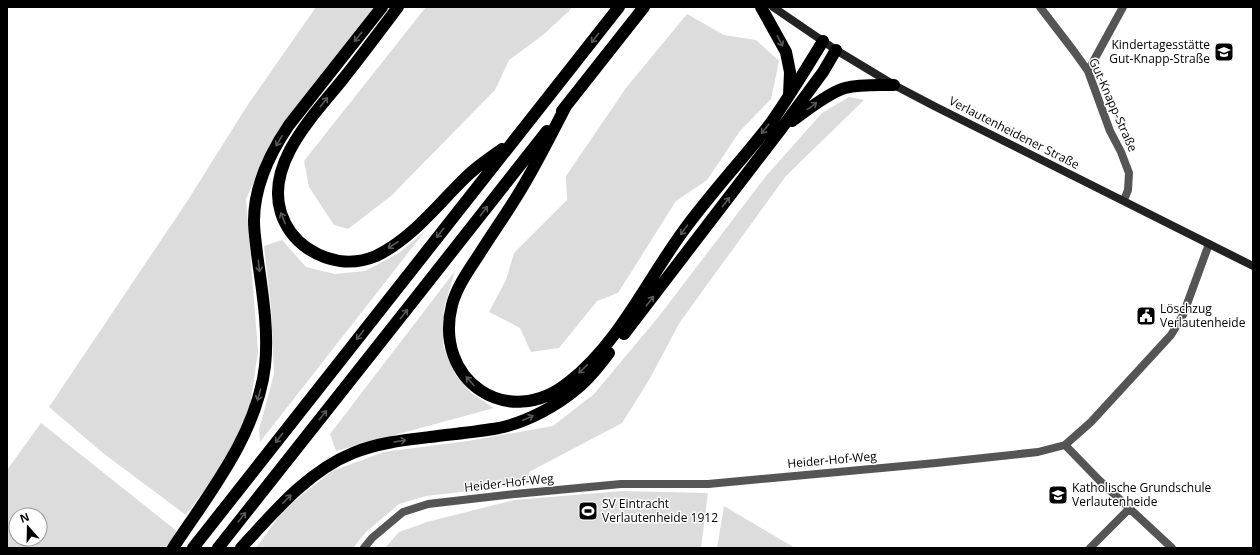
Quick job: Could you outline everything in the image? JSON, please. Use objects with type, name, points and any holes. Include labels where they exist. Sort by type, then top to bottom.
[{"type":"highway","points":[[173,548],[222,473],[248,424],[260,394],[265,365],[266,338],[254,220],[263,173],[278,141],[289,125],[382,7]]},
{"type":"highway","points":[[398,7],[311,118],[293,146],[282,168],[277,191],[279,206],[290,233],[298,241],[318,254],[331,260],[350,262],[362,261],[376,255],[406,236],[467,175],[517,137]]},
{"type":"highway","points":[[193,548],[619,7]]},
{"type":"highway","points":[[218,548],[644,7]]},
{"type":"highway","points":[[761,7],[786,52],[790,72],[789,98]]},
{"type":"highway","points":[[566,106],[526,181],[460,285],[452,306],[449,329],[450,340],[459,366],[468,380],[475,387],[489,396],[501,400],[524,402],[539,399],[555,392],[569,382],[594,358],[623,323],[684,230],[789,98],[822,41]]},
{"type":"highway","points":[[241,548],[291,494],[341,458],[353,452],[388,443],[500,428],[522,421],[555,405],[568,396],[591,376],[619,341],[781,130],[823,72],[836,50]]},
{"type":"highway","points":[[781,130],[816,103],[844,88],[894,85]]},
{"type":"main road","name":"Verlautenheidener Straße","points":[[773,7],[822,41],[894,85],[1253,266]]},
{"type":"street","name":"Gut-Knapp-Straße","points":[[1040,7],[1088,71],[1110,131],[1121,152],[1129,173],[1128,190],[1124,200]]},
{"type":"street","points":[[1088,71],[1123,7]]},
{"type":"street","name":"Heider-Hof-Weg","points":[[364,548],[372,538],[402,512],[428,504],[621,484],[708,484],[951,462],[1038,452],[1065,445],[1091,422],[1171,335],[1183,315],[1210,244]]},
{"type":"street","points":[[1065,445],[1100,481],[1172,548]]},
{"type":"street","points":[[1090,548],[1130,508]]},
{"type":"shaded area","points":[[316,7],[378,7],[272,143],[246,199],[258,351],[250,407],[224,463],[186,515],[103,453],[49,407],[186,203],[247,106]]},
{"type":"shaded area","points":[[426,7],[572,7],[543,35],[509,60],[495,90],[391,196],[348,229],[334,225],[309,187],[304,161]]},
{"type":"shaded area","points":[[687,14],[724,35],[756,40],[779,61],[771,99],[740,131],[707,180],[676,201],[618,293],[597,301],[559,348],[531,352],[520,328],[489,312],[506,280],[514,253],[567,200],[566,176],[626,88]]},
{"type":"shaded area","points":[[849,97],[864,100],[786,176],[680,322],[649,380],[622,423],[529,472],[530,484],[426,496],[399,504],[366,532],[353,548],[256,548],[284,509],[332,471],[384,452],[468,441],[553,426],[594,394],[660,315],[766,176],[822,113]]},
{"type":"shaded area","points":[[426,230],[260,442],[259,430],[274,374],[271,306],[264,246],[282,240],[306,267],[335,274],[365,271],[399,253]]},
{"type":"shaded area","points":[[455,271],[444,308],[443,346],[455,374],[471,393],[494,408],[336,451],[330,434]]},
{"type":"shaded area","points":[[41,423],[178,532],[167,548],[7,548],[7,470]]},
{"type":"shaded area","name":"SV Eintracht Verlautenheide 1912","points":[[622,491],[708,493],[701,548],[385,548],[399,532],[427,522],[514,500]]},
{"type":"shaded area","points":[[724,506],[795,548],[717,548]]},
{"type":"place","name":"Kindertagesstätte Gut-Knapp-Straße","points":[[1224,52]]},
{"type":"place","name":"Löschzug Verlautenheide","points":[[1146,316]]},
{"type":"place","name":"Katholische Grundschule Verlautenheide","points":[[1058,495]]},
{"type":"place","name":"SV Eintracht Verlautenheide 1912","points":[[588,511]]}]
